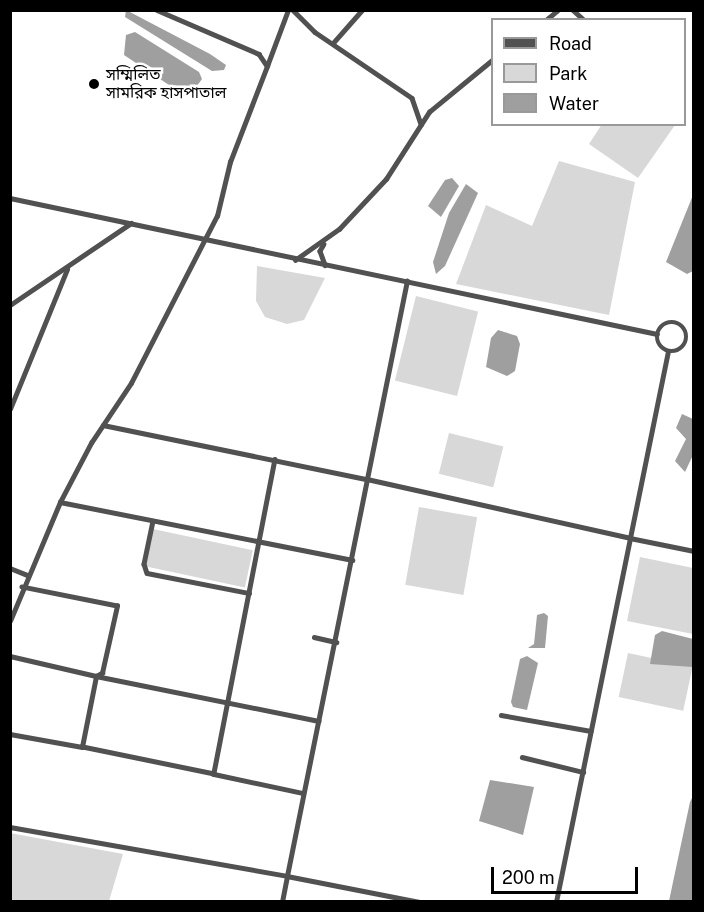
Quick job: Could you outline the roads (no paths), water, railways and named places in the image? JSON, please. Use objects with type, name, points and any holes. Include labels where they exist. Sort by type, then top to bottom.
[{"type":"street","points":[[157,10],[259,54],[267,66]]},
{"type":"street","points":[[10,621],[27,575],[60,502],[103,425],[131,383],[217,216],[230,162],[288,10]]},
{"type":"street","points":[[293,10],[333,43],[412,98],[421,124]]},
{"type":"street","points":[[333,43],[362,10]]},
{"type":"street","points":[[325,265],[320,251],[326,241],[386,179],[421,124],[440,100],[491,61]]},
{"type":"street","points":[[10,193],[13,199],[205,238],[295,260],[407,281],[657,334]]},
{"type":"street","points":[[10,409],[67,269],[75,258],[130,223]]},
{"type":"street","points":[[295,260],[326,241]]},
{"type":"street","points":[[10,305],[67,269]]},
{"type":"street","points":[[282,902],[407,281]]},
{"type":"street","points":[[657,334],[669,322],[685,329],[684,346],[668,352]]},
{"type":"street","points":[[657,334],[659,345],[668,352]]},
{"type":"street","points":[[556,902],[668,352]]},
{"type":"street","points":[[103,425],[275,459],[693,551]]},
{"type":"street","points":[[214,774],[275,459]]},
{"type":"street","points":[[60,502],[352,560]]},
{"type":"street","points":[[153,521],[144,564],[147,573],[249,592]]},
{"type":"street","points":[[10,568],[27,575]]},
{"type":"street","points":[[22,587],[117,606],[102,673],[96,676]]},
{"type":"street","points":[[314,637],[336,642]]},
{"type":"street","points":[[10,656],[96,676],[319,721]]},
{"type":"street","points":[[82,747],[96,676]]},
{"type":"street","points":[[501,715],[591,730]]},
{"type":"street","points":[[10,734],[303,793]]},
{"type":"street","points":[[522,757],[583,772]]},
{"type":"street","points":[[10,827],[420,902]]},
{"type":"water","points":[[126,10],[210,54],[226,65],[224,70],[212,71],[125,17]]},
{"type":"water","points":[[135,32],[199,72],[202,79],[191,94],[184,95],[124,55],[126,35]]},
{"type":"water","points":[[452,178],[459,186],[441,217],[428,206],[445,180]]},
{"type":"water","points":[[466,184],[478,193],[445,266],[436,274],[433,262],[449,213]]},
{"type":"water","points":[[693,195],[693,271],[687,274],[666,262]]},
{"type":"water","points":[[498,330],[517,336],[520,344],[515,371],[507,376],[486,367],[491,338]]},
{"type":"water","points":[[682,414],[693,419],[693,455],[685,472],[675,461],[686,439],[676,428]]},
{"type":"water","points":[[544,613],[548,616],[545,648],[528,648],[534,644],[537,615]]},
{"type":"water","points":[[662,631],[693,639],[693,667],[650,664],[655,635]]},
{"type":"water","points":[[527,656],[538,663],[527,710],[513,707],[511,702],[520,659]]},
{"type":"water","points":[[490,780],[534,787],[523,835],[479,821]]},
{"type":"water","points":[[693,796],[693,901],[669,901],[690,802]]},
{"type":"place","name":"সম্মিলিত সামরিক হাসপাতাল","points":[[94,84]]}]
